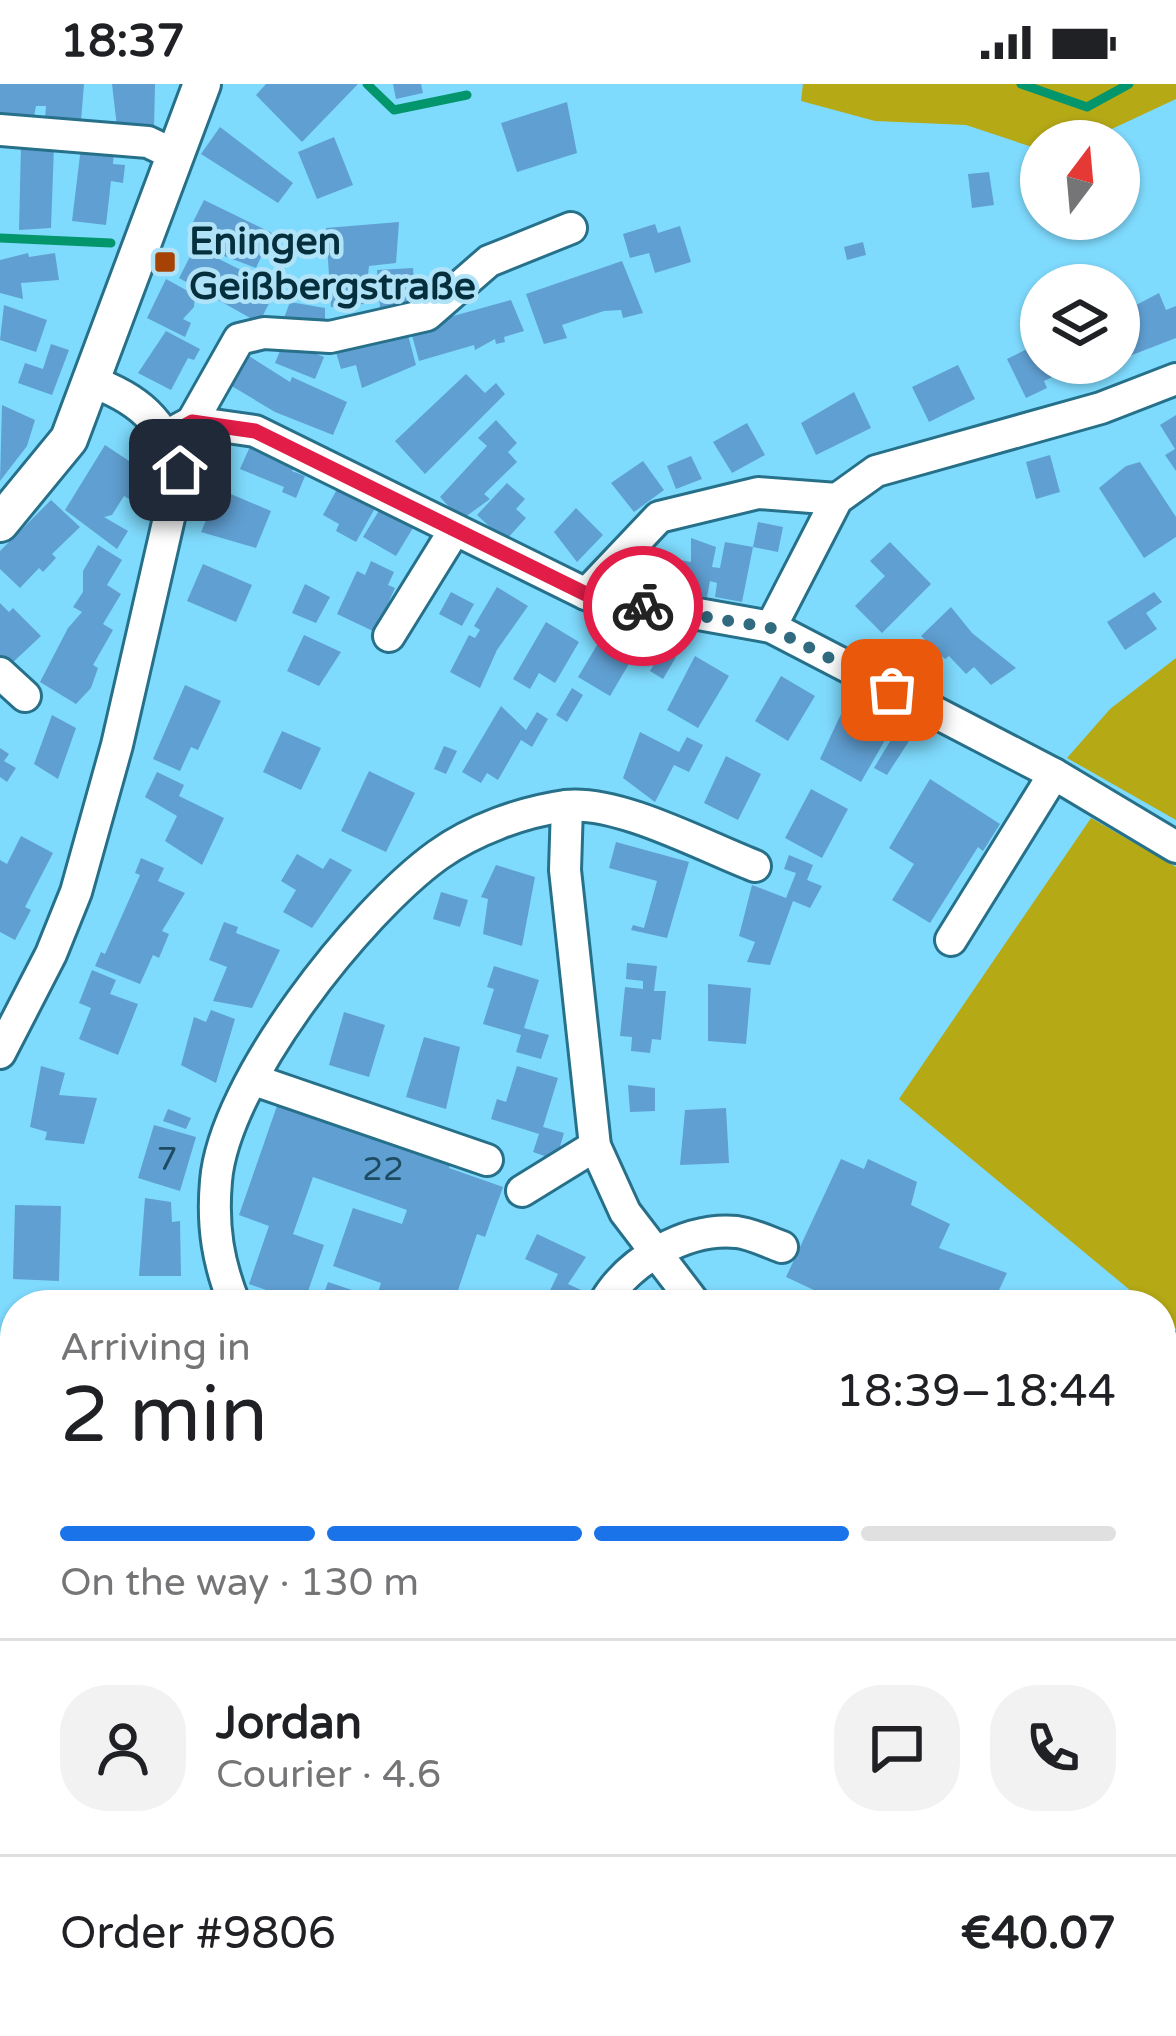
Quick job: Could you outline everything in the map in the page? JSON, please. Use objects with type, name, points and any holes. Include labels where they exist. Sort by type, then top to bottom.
[{"type":"main road","points":[[0,523],[69,440],[202,84]]},
{"type":"street","points":[[0,130],[148,142],[173,154]]},
{"type":"street","points":[[0,1053],[51,955],[76,892],[117,745],[180,470],[180,429],[238,339],[264,333],[330,337],[427,315],[489,262],[571,228]]},
{"type":"street","points":[[771,628],[837,499],[876,471],[1101,408],[1176,379]]},
{"type":"street","points":[[90,381],[133,396],[180,429],[255,431],[586,594],[771,628],[1054,774],[1176,847]]},
{"type":"street","points":[[586,594],[659,517],[758,493],[837,499]]},
{"type":"street","points":[[389,636],[454,531]]},
{"type":"street","points":[[0,673],[25,696]]},
{"type":"street","points":[[951,940],[1054,774]]},
{"type":"street","points":[[567,806],[566,870],[595,1146],[625,1212],[683,1290]]},
{"type":"street","points":[[229,1290],[216,1258],[215,1179],[221,1152],[254,1080],[323,969],[384,901],[438,855],[496,824],[567,806],[609,810],[755,866]]},
{"type":"street","points":[[254,1080],[488,1160]]},
{"type":"street","points":[[522,1191],[595,1146]]},
{"type":"street","points":[[611,1290],[654,1254],[704,1232],[741,1232],[782,1247]]},
{"type":"shaded area","points":[[803,84],[1176,84],[1176,99],[1131,120],[1020,120],[1020,143],[966,125],[875,121],[801,101]]},
{"type":"shaded area","points":[[1176,658],[1176,820],[1067,758],[1110,709]]},
{"type":"shaded area","points":[[1091,818],[1176,867],[1176,1290],[1130,1290],[899,1099]]},
{"type":"building","points":[[0,84],[84,84],[81,121],[45,118],[46,106],[36,106],[34,117],[0,114]]},
{"type":"building","points":[[112,84],[155,84],[154,129],[117,127]]},
{"type":"building","points":[[266,84],[358,84],[302,142],[256,95]]},
{"type":"building","points":[[393,84],[421,84],[423,93],[396,99]]},
{"type":"building","points":[[567,102],[577,153],[517,172],[501,123]]},
{"type":"building","points":[[220,127],[293,183],[278,203],[201,154]]},
{"type":"building","points":[[334,137],[353,185],[317,199],[298,152]]},
{"type":"building","points":[[21,144],[54,145],[51,228],[19,230]]},
{"type":"building","points":[[81,147],[114,151],[113,164],[125,165],[123,183],[111,181],[106,225],[72,221]]},
{"type":"building","points":[[989,172],[994,205],[972,208],[968,174]]},
{"type":"building","points":[[204,200],[272,233],[256,268],[198,246],[200,241],[187,234]]},
{"type":"building","points":[[399,222],[396,263],[369,266],[367,284],[363,284],[364,304],[331,307],[326,228]]},
{"type":"building","points":[[655,224],[658,233],[680,226],[691,262],[655,273],[649,253],[630,258],[623,234]]},
{"type":"building","points":[[863,242],[866,255],[847,260],[844,247]]},
{"type":"building","points":[[195,247],[277,288],[259,323],[179,278]]},
{"type":"building","points":[[28,253],[29,257],[55,253],[59,280],[21,283],[23,299],[0,293],[0,260]]},
{"type":"building","points":[[622,261],[643,313],[623,318],[621,310],[604,311],[562,325],[567,338],[544,344],[526,294]]},
{"type":"building","points":[[413,268],[416,306],[380,308],[377,270]]},
{"type":"building","points":[[166,279],[195,295],[194,307],[183,319],[191,323],[185,337],[147,318]]},
{"type":"building","points":[[1159,293],[1166,310],[1176,306],[1176,338],[1140,352],[1140,303]]},
{"type":"building","points":[[511,300],[524,331],[504,337],[505,342],[496,344],[495,339],[475,350],[474,345],[419,361],[410,328]]},
{"type":"building","points":[[290,302],[325,308],[325,329],[281,326]]},
{"type":"building","points":[[4,305],[47,320],[36,352],[0,340]]},
{"type":"building","points":[[406,328],[416,365],[362,388],[356,365],[341,369],[335,349]]},
{"type":"building","points":[[166,331],[200,349],[194,360],[188,358],[171,390],[138,373]]},
{"type":"building","points":[[284,341],[324,357],[315,379],[275,363]]},
{"type":"building","points":[[51,344],[69,350],[52,395],[18,383],[25,363],[43,369]]},
{"type":"building","points":[[241,351],[290,382],[292,377],[347,402],[333,435],[275,412],[225,382]]},
{"type":"building","points":[[1020,352],[1020,384],[1045,384],[1047,388],[1026,398],[1007,359]]},
{"type":"building","points":[[958,365],[975,399],[929,422],[912,387]]},
{"type":"building","points":[[466,374],[485,393],[496,383],[505,394],[425,474],[395,441]]},
{"type":"building","points":[[854,392],[871,428],[816,455],[801,423]]},
{"type":"building","points":[[2,405],[35,420],[27,446],[0,481]]},
{"type":"building","points":[[1176,415],[1176,471],[1165,455],[1175,449],[1160,425]]},
{"type":"building","points":[[496,420],[517,443],[508,452],[517,462],[484,494],[490,499],[461,520],[440,497],[487,446],[478,438]]},
{"type":"building","points":[[747,423],[765,455],[732,473],[713,442]]},
{"type":"building","points":[[252,442],[297,459],[292,471],[305,476],[296,498],[282,492],[284,487],[240,469]]},
{"type":"building","points":[[105,445],[135,465],[132,472],[148,482],[136,503],[124,496],[112,515],[104,517],[128,531],[117,549],[65,510]]},
{"type":"building","points":[[1050,455],[1060,492],[1036,499],[1026,462]]},
{"type":"building","points":[[691,456],[702,479],[676,489],[667,466]]},
{"type":"building","points":[[643,461],[664,490],[634,512],[611,483]]},
{"type":"building","points":[[1140,462],[1176,517],[1176,537],[1144,558],[1099,488],[1126,466]]},
{"type":"building","points":[[342,480],[379,501],[356,542],[336,531],[339,524],[323,515]]},
{"type":"building","points":[[507,483],[525,499],[516,509],[526,518],[505,541],[477,515]]},
{"type":"building","points":[[219,489],[271,511],[256,548],[201,532]]},
{"type":"building","points":[[51,500],[80,527],[52,554],[56,558],[43,572],[39,568],[20,588],[0,569],[0,551]]},
{"type":"building","points":[[383,504],[416,523],[396,556],[363,537]]},
{"type":"building","points":[[576,508],[603,535],[577,562],[554,532]]},
{"type":"building","points":[[758,522],[783,527],[778,552],[753,547]]},
{"type":"building","points":[[691,538],[716,547],[712,567],[720,568],[725,542],[753,547],[742,602],[715,597],[717,583],[710,581],[707,597],[670,591],[675,559],[691,562]]},
{"type":"building","points":[[890,542],[931,584],[882,633],[855,606],[885,576],[870,561]]},
{"type":"building","points":[[98,545],[122,560],[107,585],[121,594],[103,624],[113,630],[93,665],[98,668],[91,688],[76,704],[40,682],[68,628],[82,612],[73,607],[83,592],[83,571]]},
{"type":"building","points":[[654,548],[664,574],[640,591],[623,567]]},
{"type":"building","points":[[371,561],[394,572],[388,585],[395,588],[375,632],[337,614],[357,571],[365,575]]},
{"type":"building","points":[[203,564],[252,585],[236,622],[187,601]]},
{"type":"building","points":[[305,584],[330,597],[316,623],[292,613]]},
{"type":"building","points":[[497,587],[528,606],[497,650],[480,688],[450,672],[469,635],[475,638],[480,630],[474,626]]},
{"type":"building","points":[[451,592],[474,604],[462,626],[439,614]]},
{"type":"building","points":[[1154,592],[1162,602],[1146,613],[1157,629],[1125,650],[1107,622]]},
{"type":"building","points":[[0,603],[9,612],[13,608],[41,636],[9,666],[0,657]]},
{"type":"building","points":[[951,607],[972,633],[1016,668],[991,685],[974,667],[966,674],[949,656],[945,659],[921,636]]},
{"type":"building","points":[[615,615],[650,628],[610,696],[578,677]]},
{"type":"building","points":[[546,622],[579,642],[555,683],[539,673],[530,689],[513,679]]},
{"type":"building","points":[[304,635],[341,652],[319,686],[287,671]]},
{"type":"building","points":[[663,649],[676,657],[663,679],[650,671]]},
{"type":"building","points":[[695,656],[729,676],[698,728],[667,710]]},
{"type":"building","points":[[781,676],[815,696],[788,741],[755,721]]},
{"type":"building","points":[[185,685],[221,701],[198,750],[191,747],[180,771],[153,759]]},
{"type":"building","points":[[572,688],[583,695],[567,722],[556,715]]},
{"type":"building","points":[[849,697],[884,717],[879,727],[889,733],[861,782],[820,759]]},
{"type":"building","points":[[501,706],[526,730],[537,712],[548,719],[532,747],[521,740],[498,780],[487,773],[481,783],[462,772]]},
{"type":"building","points":[[52,715],[76,728],[58,779],[34,764]]},
{"type":"building","points":[[282,731],[321,748],[301,790],[263,772]]},
{"type":"building","points":[[640,732],[679,752],[687,737],[703,745],[689,772],[674,765],[655,802],[623,778]]},
{"type":"building","points":[[895,733],[909,741],[887,775],[874,768]]},
{"type":"building","points":[[444,746],[457,751],[446,774],[434,769]]},
{"type":"building","points":[[0,748],[9,754],[4,761],[16,768],[7,782],[0,777]]},
{"type":"building","points":[[726,756],[761,774],[738,820],[704,803]]},
{"type":"building","points":[[369,771],[415,793],[386,852],[341,831]]},
{"type":"building","points":[[157,772],[184,785],[179,796],[224,818],[202,865],[165,841],[177,816],[145,797]]},
{"type":"building","points":[[930,779],[1000,824],[983,851],[978,847],[930,923],[892,900],[914,864],[889,848]]},
{"type":"building","points":[[811,789],[848,809],[822,858],[785,838]]},
{"type":"building","points":[[21,836],[53,853],[25,907],[31,910],[15,940],[0,932],[0,860],[7,864]]},
{"type":"building","points":[[616,842],[689,862],[667,938],[631,930],[633,925],[644,928],[657,881],[609,868]]},
{"type":"building","points":[[297,854],[323,869],[330,858],[352,870],[312,928],[283,912],[296,890],[281,881]]},
{"type":"building","points":[[789,855],[813,865],[807,880],[822,886],[810,908],[793,901],[770,965],[747,962],[755,942],[739,936],[752,885],[786,898],[796,873],[784,869]]},
{"type":"building","points":[[141,858],[164,868],[158,881],[185,893],[162,931],[169,934],[159,958],[153,955],[140,984],[95,966],[101,952],[105,954],[140,875],[135,873]]},
{"type":"building","points":[[496,865],[535,877],[522,946],[483,934],[488,899],[481,897]]},
{"type":"building","points":[[441,892],[468,900],[460,927],[433,919]]},
{"type":"building","points":[[224,922],[238,927],[236,933],[280,950],[252,1008],[213,1001],[227,967],[209,960]]},
{"type":"building","points":[[627,963],[657,966],[654,991],[666,991],[661,1040],[652,1039],[650,1053],[631,1051],[632,1037],[620,1036],[625,987],[643,989],[643,981],[626,979]]},
{"type":"building","points":[[494,966],[539,980],[524,1028],[549,1035],[541,1059],[516,1052],[521,1035],[483,1024],[494,989],[487,987]]},
{"type":"building","points":[[92,970],[116,980],[110,994],[138,1004],[118,1055],[79,1039],[91,1008],[79,1003]]},
{"type":"building","points":[[708,984],[751,988],[746,1044],[708,1041]]},
{"type":"building","points":[[211,1010],[235,1019],[216,1083],[181,1065],[194,1017],[206,1022]]},
{"type":"building","points":[[344,1012],[385,1025],[369,1077],[329,1065]]},
{"type":"building","points":[[424,1037],[460,1047],[446,1109],[406,1097]]},
{"type":"building","points":[[41,1066],[65,1073],[59,1095],[97,1098],[84,1144],[45,1140],[47,1132],[30,1127]]},
{"type":"building","points":[[517,1066],[558,1078],[543,1127],[564,1133],[556,1160],[533,1152],[539,1134],[491,1119],[497,1099],[506,1102]]},
{"type":"building","points":[[628,1085],[655,1088],[655,1111],[630,1112]]},
{"type":"building","points":[[279,1100],[452,1160],[449,1168],[503,1187],[485,1237],[477,1234],[458,1290],[379,1290],[381,1283],[333,1266],[353,1208],[402,1224],[407,1210],[313,1177],[293,1234],[324,1245],[308,1290],[266,1290],[249,1284],[269,1226],[239,1215]]},
{"type":"building","points":[[726,1108],[729,1163],[680,1165],[685,1110]]},
{"type":"building","points":[[168,1109],[191,1118],[186,1129],[163,1121]]},
{"type":"building","points":[[154,1125],[196,1137],[180,1191],[138,1178]]},
{"type":"building","points":[[841,1159],[864,1169],[868,1159],[917,1182],[911,1205],[950,1224],[939,1248],[1007,1273],[999,1290],[814,1290],[786,1277]]},
{"type":"building","points":[[145,1198],[171,1202],[172,1222],[180,1221],[181,1276],[139,1276]]},
{"type":"building","points":[[15,1205],[61,1206],[59,1281],[13,1279]]},
{"type":"building","points":[[537,1234],[586,1257],[568,1284],[581,1290],[550,1290],[558,1274],[525,1259]]},
{"type":"building","points":[[328,1282],[352,1290],[325,1290]]},
{"type":"waterway","points":[[367,84],[394,110],[467,95]]},
{"type":"waterway","points":[[1021,84],[1087,107],[1129,84]]},
{"type":"waterway","points":[[0,238],[111,243]]},
{"type":"way so far","points":[[643,606],[771,628],[892,690]]},
{"type":"place","name":"Eningen Geißbergstraße","points":[[165,262]]},
{"type":"route","points":[[180,470],[168,435],[192,422],[255,431],[586,594],[643,606]]}]
